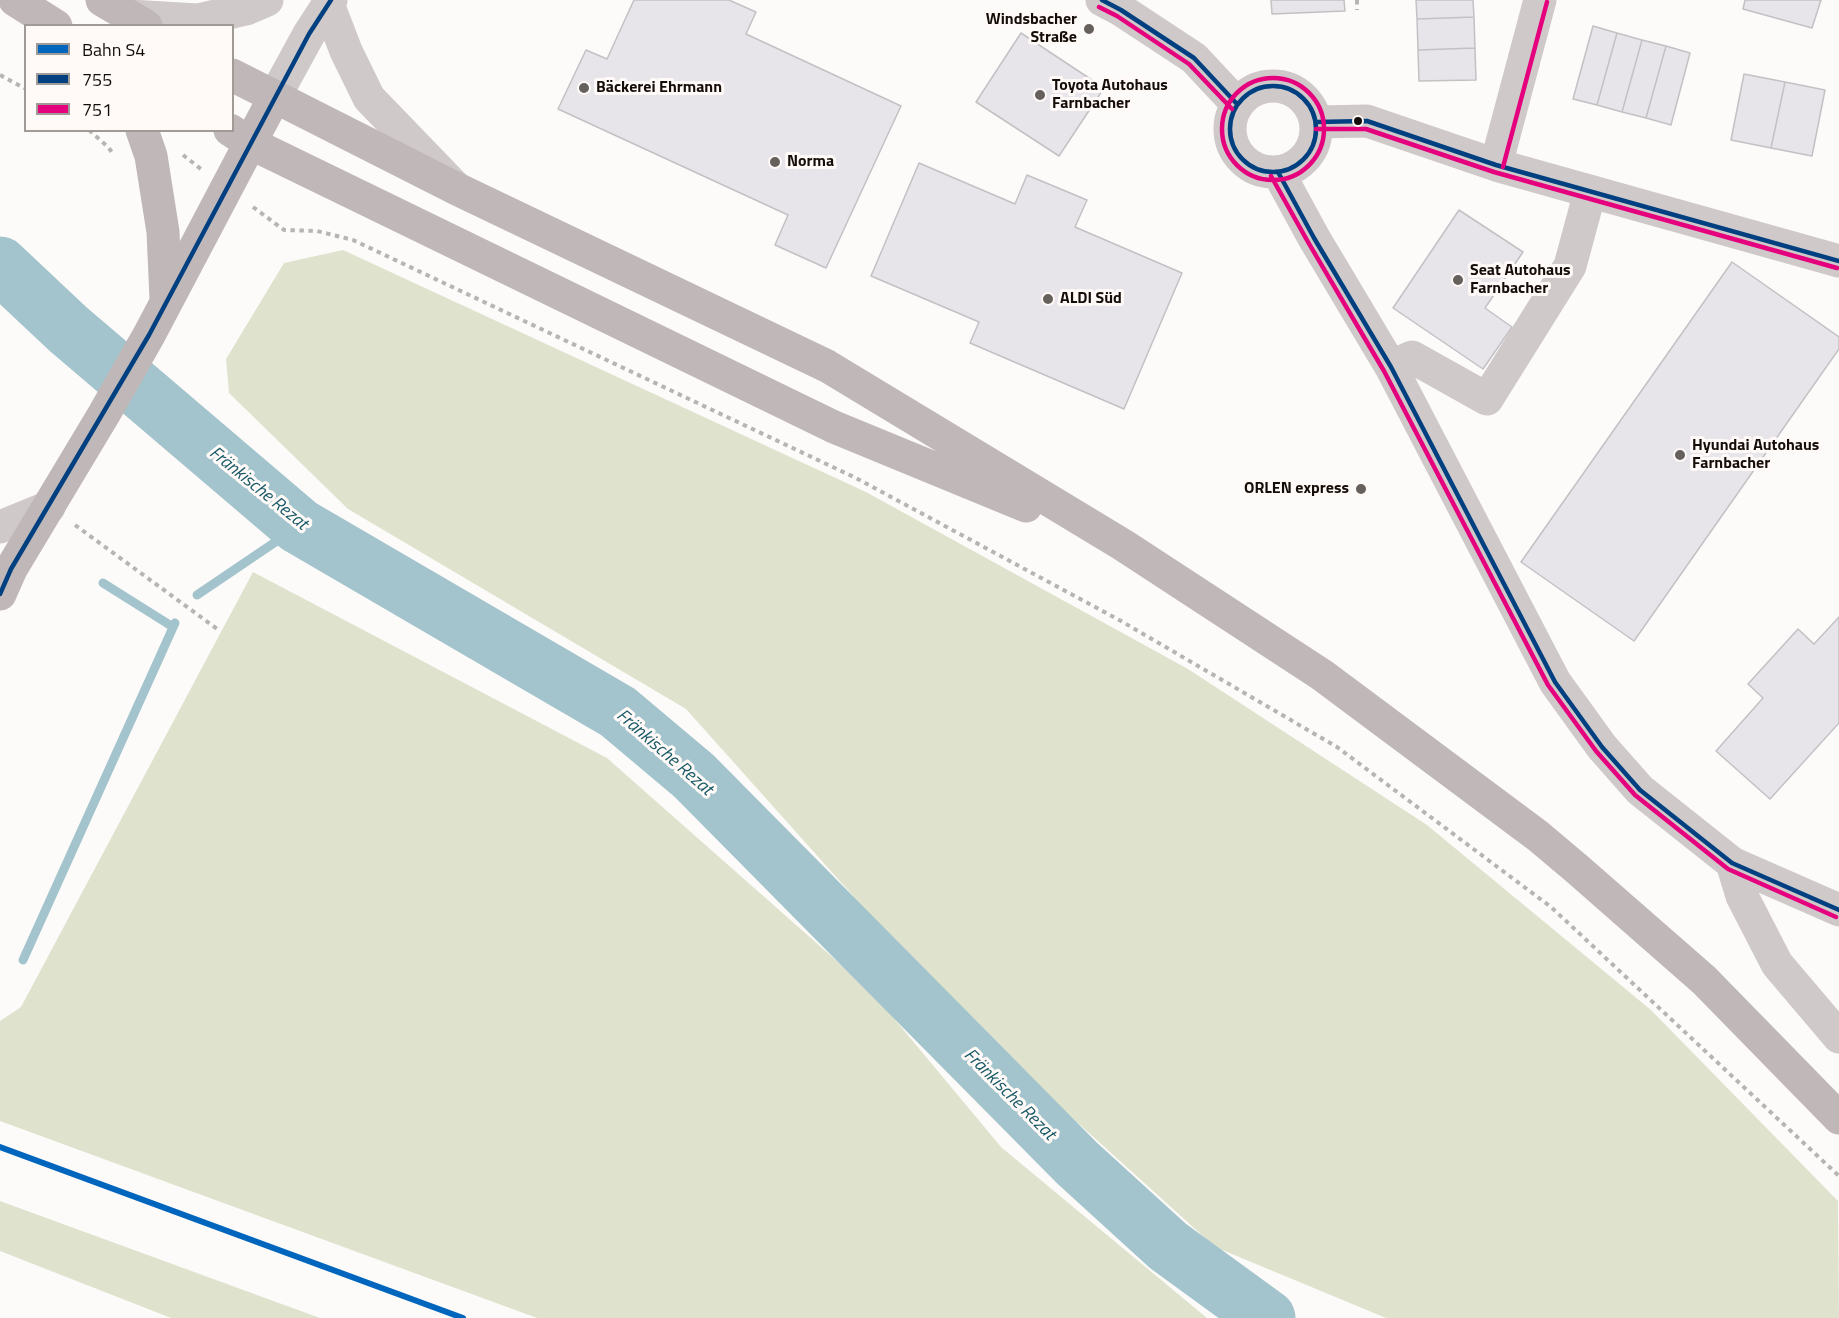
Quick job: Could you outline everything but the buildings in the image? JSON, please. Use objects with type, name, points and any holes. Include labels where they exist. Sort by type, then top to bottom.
[{"type":"main road","points":[[15,0],[53,24]]},
{"type":"main road","points":[[102,0],[138,21]]},
{"type":"main road","points":[[234,76],[456,188],[826,366],[1123,545],[1322,675],[1538,836],[1704,980],[1839,1118]]},
{"type":"main road","points":[[0,594],[11,569],[149,335],[240,136],[274,98]]},
{"type":"main road","points":[[143,132],[151,156],[163,232],[166,300]]},
{"type":"main road","points":[[240,136],[834,427],[1123,545]]},
{"type":"street","points":[[138,21],[198,20],[246,9],[267,0]]},
{"type":"street","points":[[1102,0],[1122,10],[1194,58],[1237,104]]},
{"type":"street","points":[[1496,165],[1540,0]]},
{"type":"street","points":[[274,98],[309,34],[330,2]]},
{"type":"street","points":[[330,2],[345,51],[369,98],[456,188]]},
{"type":"street","points":[[1275,85],[1290,89],[1302,97],[1311,108],[1316,122],[1316,136],[1303,160],[1292,168],[1278,172],[1264,171],[1250,166],[1239,157],[1232,145],[1229,131],[1231,116],[1237,104],[1248,93],[1261,86],[1275,85]]},
{"type":"street","points":[[1316,122],[1367,121],[1496,165],[1590,192],[1837,254]]},
{"type":"street","points":[[1278,172],[1314,238],[1391,367],[1555,682],[1602,747],[1640,790],[1732,863],[1839,910]]},
{"type":"street","points":[[1391,367],[1412,357],[1487,399],[1570,266],[1590,192]]},
{"type":"street","points":[[0,527],[49,507]]},
{"type":"street","points":[[1732,863],[1743,896],[1777,964],[1839,1037]]},
{"type":"path","points":[[1357,0],[1358,10]]},
{"type":"path","points":[[0,75],[24,88]]},
{"type":"path","points":[[284,230],[317,231],[353,240],[856,478],[1122,621],[1337,747],[1551,907],[1839,1176]]},
{"type":"path","points":[[49,507],[220,631]]},
{"type":"green space","points":[[343,250],[866,492],[1188,669],[1427,825],[1651,1010],[1838,1201],[1839,1318],[1386,1318],[1215,1247],[963,1019],[686,709],[348,509],[229,393],[226,359],[284,263]]},
{"type":"green space","points":[[253,572],[607,758],[872,992],[1001,1147],[1207,1318],[537,1318],[0,1121],[0,1021],[21,1007]]},
{"type":"green space","points":[[0,1201],[320,1318],[171,1318],[0,1251]]},
{"type":"waterway","name":"Fränkische Rezat","points":[[0,265],[68,329],[299,526],[618,712],[694,776],[1077,1163],[1168,1246],[1267,1318]]},
{"type":"waterway","points":[[197,595],[299,526]]},
{"type":"waterway","points":[[23,960],[175,623],[173,627],[103,583]]},
{"type":"rail line","name":"S4","points":[[0,1147],[463,1318]]},
{"type":"transit line","name":"755","points":[[0,594],[11,569],[149,335],[309,34],[331,0]]},
{"type":"transit line","name":"755","points":[[1102,0],[1194,58],[1237,104]]},
{"type":"transit line","name":"751","points":[[1503,167],[1547,2]]},
{"type":"transit line","name":"751","points":[[1099,7],[1117,16],[1189,64],[1232,109]]},
{"type":"transit line","name":"751","points":[[1273,78],[1292,82],[1309,93],[1320,110],[1324,129],[1320,148],[1309,165],[1292,176],[1273,180],[1254,176],[1237,165],[1226,148],[1222,129],[1226,110],[1237,93],[1254,82],[1273,78]]},
{"type":"transit line","name":"755","points":[[1273,86],[1290,89],[1304,98],[1313,112],[1316,129],[1313,146],[1304,160],[1290,169],[1273,172],[1256,169],[1242,160],[1233,146],[1230,129],[1233,112],[1242,98],[1256,89],[1273,86]]},
{"type":"transit line","name":"755","points":[[1316,122],[1367,121],[1496,165],[1839,261]]},
{"type":"transit line","name":"751","points":[[1316,129],[1366,129],[1494,172],[1837,268]]},
{"type":"transit line","name":"755","points":[[1278,172],[1314,238],[1391,367],[1555,682],[1602,747],[1640,790],[1732,863],[1839,910]]},
{"type":"transit line","name":"751","points":[[1271,176],[1384,371],[1548,685],[1596,751],[1635,795],[1728,869],[1836,917]]},
{"type":"place","name":"Windsbacher Straße","points":[[1089,29]]},
{"type":"place","name":"Bäckerei Ehrmann","points":[[584,88]]},
{"type":"place","name":"Toyota Autohaus Farnbacher","points":[[1040,95]]},
{"type":"place","name":"Norma","points":[[775,162]]},
{"type":"place","name":"Seat Autohaus Farnbacher","points":[[1458,280]]},
{"type":"place","name":"ALDI Süd","points":[[1048,299]]},
{"type":"place","name":"Hyundai Autohaus Farnbacher","points":[[1680,455]]},
{"type":"place","name":"ORLEN express","points":[[1361,489]]}]
